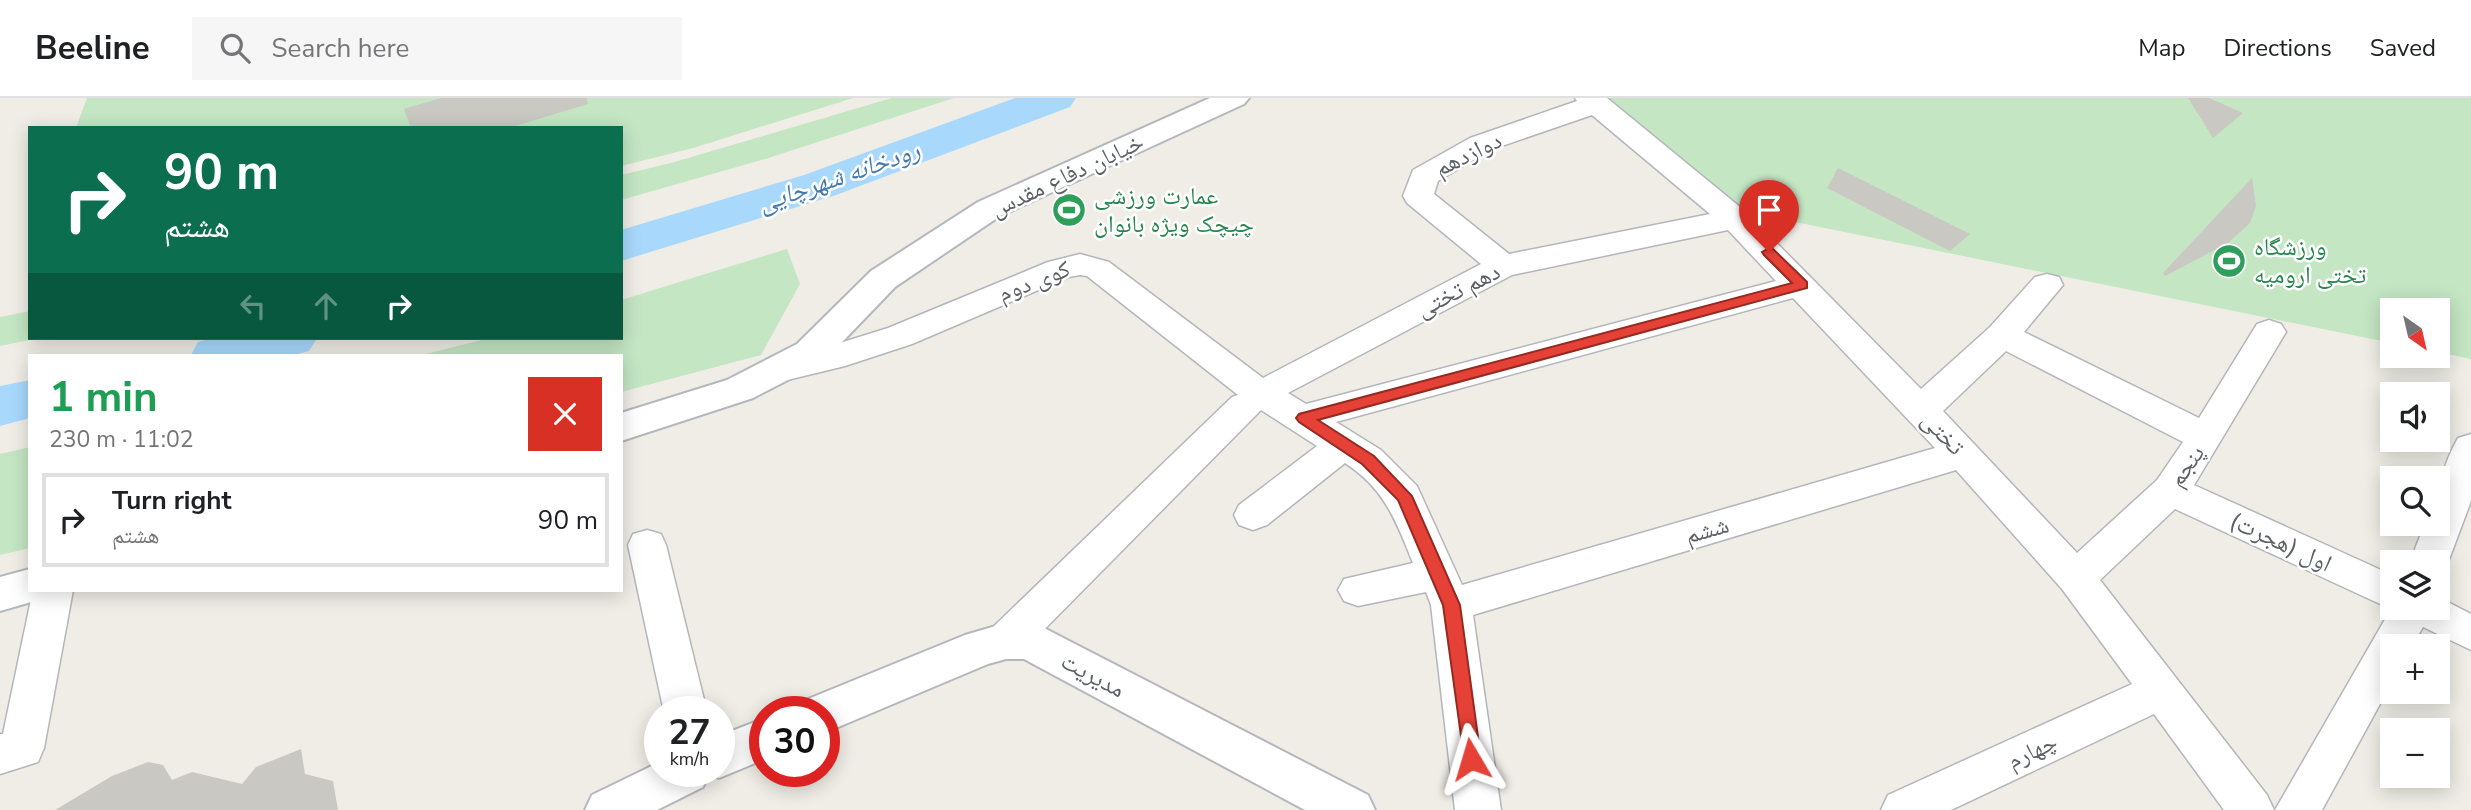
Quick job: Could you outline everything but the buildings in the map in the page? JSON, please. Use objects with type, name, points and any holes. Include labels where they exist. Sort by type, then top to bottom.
[{"type":"street","name":"خیابان دفاع مقدس","points":[[623,426],[740,390],[810,353],[883,279],[989,209],[1234,98]]},
{"type":"street","name":"تختی","points":[[1593,101],[1735,219],[1964,454],[2076,578],[2251,810]]},
{"type":"street","name":"دوازدهم","points":[[1503,266],[1418,196],[1424,176],[1480,144],[1593,101]]},
{"type":"street","name":"دهم تختی","points":[[1006,641],[1261,394],[1503,266],[1735,219]]},
{"type":"street","name":"کوی دوم","points":[[778,370],[845,354],[900,336],[1059,269],[1080,264],[1098,269],[1261,394],[1304,418],[1368,460],[1404,496],[1445,590],[1478,810]]},
{"type":"street","points":[[1304,418],[1802,285]]},
{"type":"street","points":[[1921,410],[2002,335],[2047,285]]},
{"type":"street","name":"پنجم","points":[[2076,578],[2170,490],[2206,437],[2269,332]]},
{"type":"street","points":[[2002,335],[2206,437]]},
{"type":"street","points":[[1253,515],[1344,444]]},
{"type":"street","points":[[2434,550],[2471,448]]},
{"type":"street","name":"ششم","points":[[1357,590],[1445,590],[1964,454]]},
{"type":"street","name":"اول (هجرت)","points":[[2170,490],[2380,587]]},
{"type":"street","points":[[647,545],[682,696]]},
{"type":"street","points":[[0,594],[28,587]]},
{"type":"street","points":[[0,754],[22,748],[53,592]]},
{"type":"street","points":[[2298,810],[2406,620]]},
{"type":"street","points":[[2446,620],[2471,633]]},
{"type":"street","name":"مدیریت","points":[[840,706],[980,648],[1006,641],[1029,642],[1351,810]]},
{"type":"street","name":"چهارم","points":[[1904,810],[2160,691]]},
{"type":"street","points":[[634,804],[662,787]]},
{"type":"green space","points":[[87,98],[853,98],[693,148],[623,166],[623,126],[77,126]]},
{"type":"green space","points":[[892,98],[954,98],[765,159],[623,199],[623,175]]},
{"type":"green space","name":"ورزشگاه تختی ارومیه","points":[[1609,98],[2471,98],[2471,359],[2450,355],[2450,298],[2380,298],[2380,341],[1746,212]]},
{"type":"green space","points":[[787,249],[800,284],[761,355],[623,391],[623,354],[426,354],[481,340],[623,340],[623,299]]},
{"type":"green space","points":[[28,311],[29,340],[0,346],[0,317]]},
{"type":"green space","points":[[28,447],[28,548],[0,555],[0,454]]},
{"type":"waterway","name":"رودخانه شهرچایی","points":[[623,245],[820,185],[1055,98]]},
{"type":"waterway","name":"رودخانه شهرچایی","points":[[221,354],[282,340]]},
{"type":"waterway","name":"رودخانه شهرچایی","points":[[0,406],[28,399]]},
{"type":"place","name":"عمارت ورزشی چیچک ویژه بانوان","points":[[1069,210]]},
{"type":"place","name":"ورزشگاه تختی ارومیه","points":[[2229,261]]},
{"type":"route","points":[[1471,759],[1451,605],[1404,496],[1368,460],[1304,418],[1802,285],[1769,252]]}]
